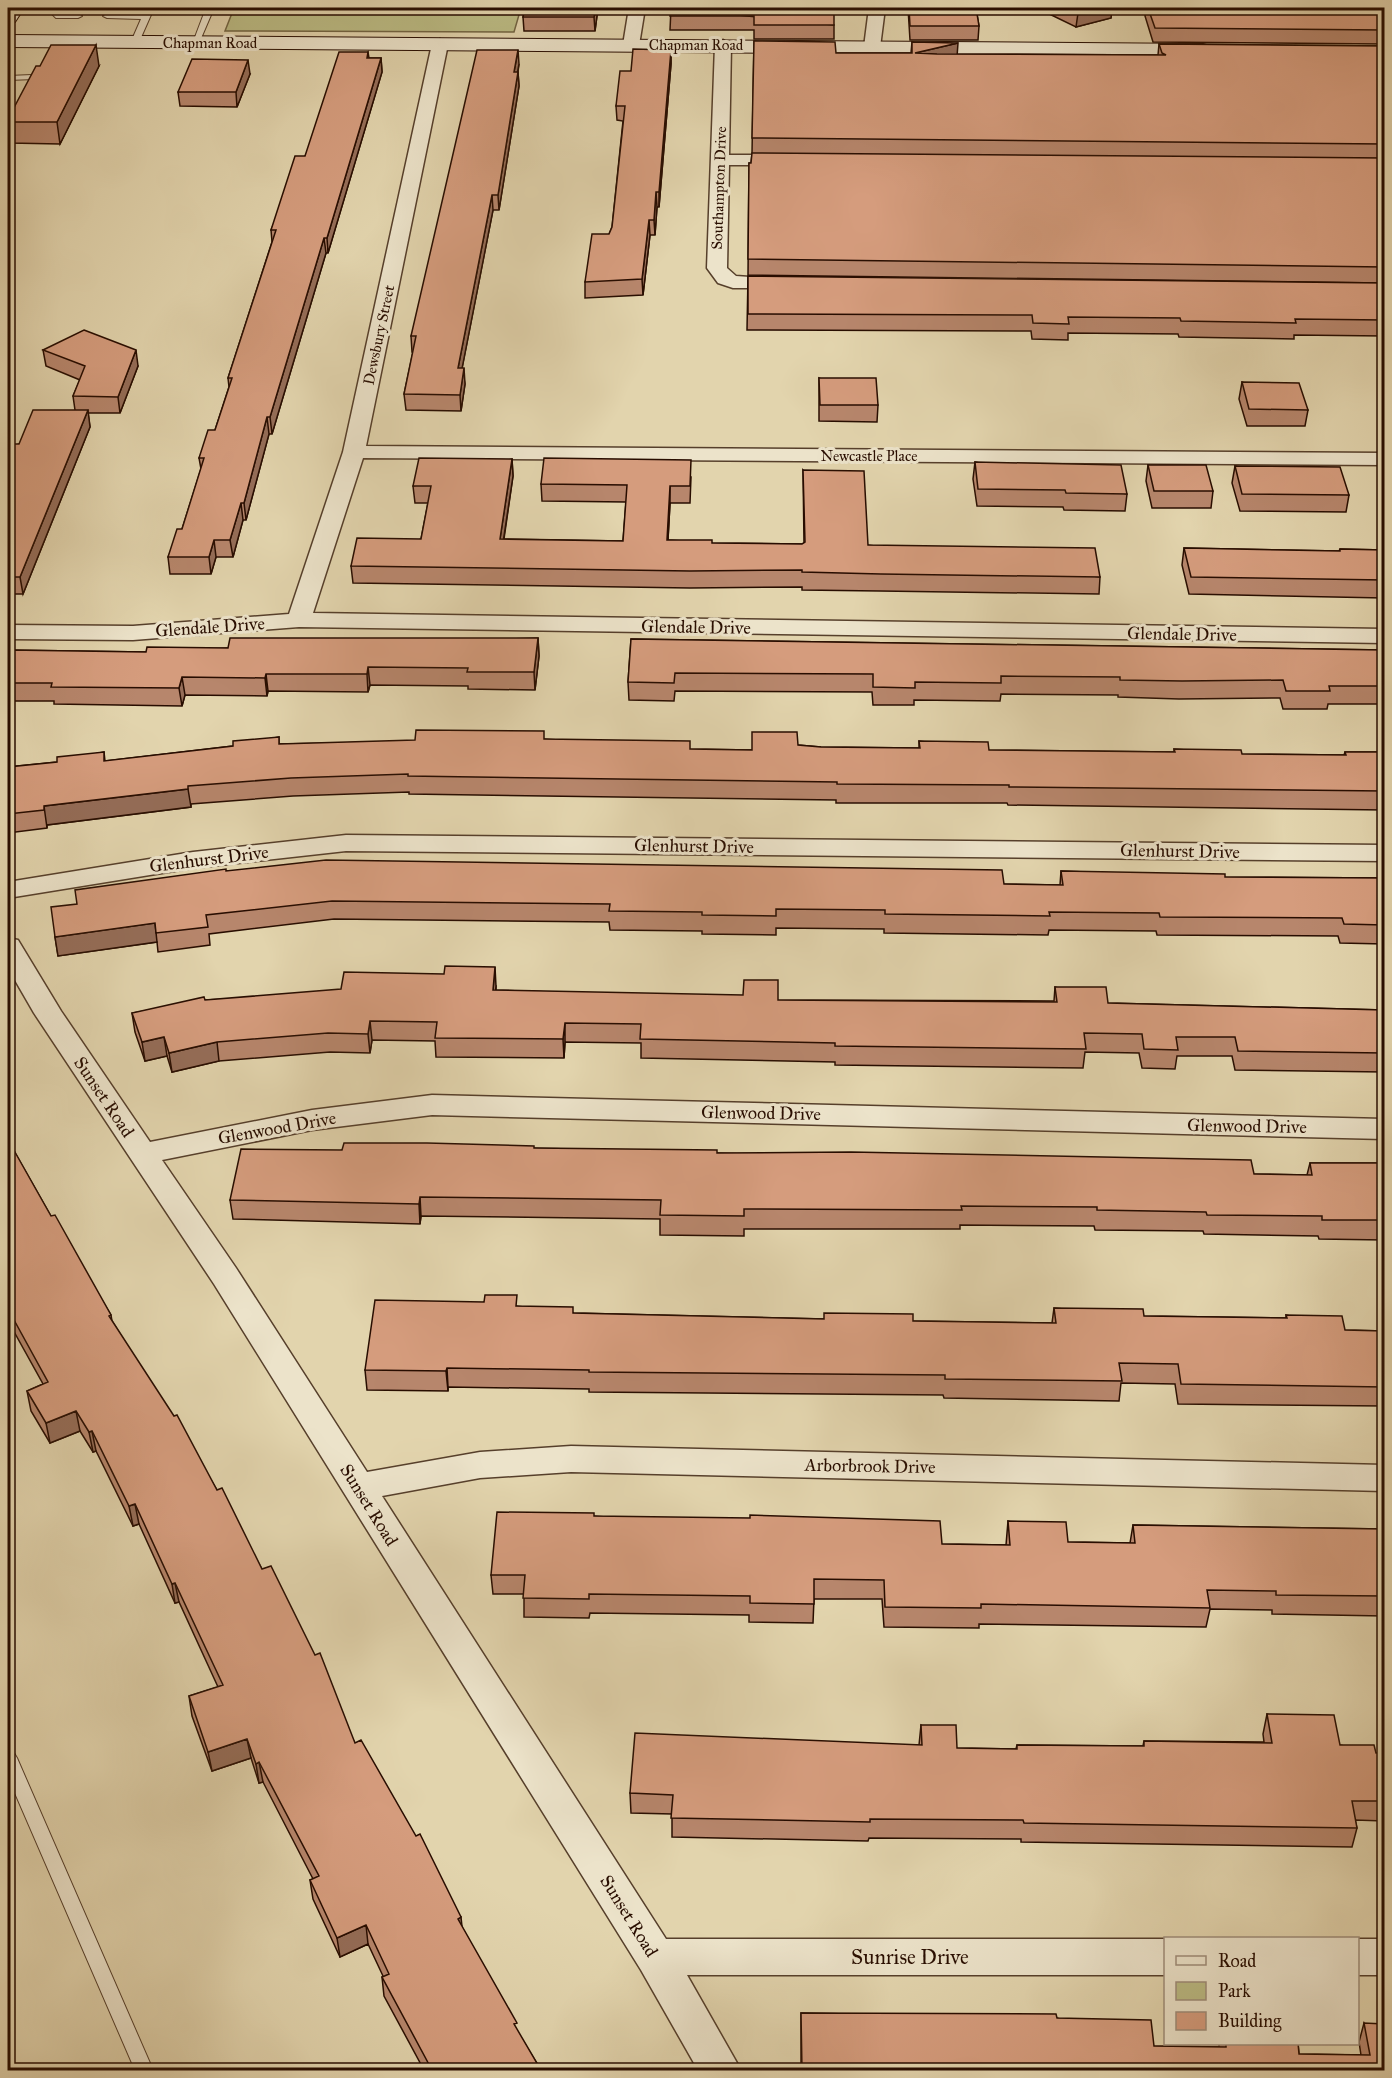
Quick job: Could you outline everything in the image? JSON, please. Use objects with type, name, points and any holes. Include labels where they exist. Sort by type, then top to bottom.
[{"type":"street","points":[[8,18],[15,8]]},
{"type":"street","points":[[632,45],[637,8]]},
{"type":"street","points":[[872,47],[877,8]]},
{"type":"street","name":"Chapman Road","points":[[8,41],[59,46],[135,42],[1218,50]]},
{"type":"street","name":"Dewsbury Street","points":[[299,621],[354,452],[440,44]]},
{"type":"street","name":"Southampton Drive","points":[[723,45],[717,268],[725,279],[733,282],[799,284]]},
{"type":"street","points":[[721,160],[804,160]]},
{"type":"street","name":"Newcastle Place","points":[[354,452],[1384,459]]},
{"type":"street","name":"Glendale Drive","points":[[8,632],[133,633],[299,621],[1384,636]]},
{"type":"street","name":"Glenhurst Drive","points":[[8,890],[193,860],[346,843],[1384,853]]},
{"type":"street","name":"Sunset Road","points":[[8,946],[48,1013],[225,1276],[655,1957],[720,2070]]},
{"type":"street","name":"Glenwood Drive","points":[[142,1154],[312,1120],[432,1105],[1384,1130]]},
{"type":"street","name":"Arborbrook Drive","points":[[358,1487],[480,1465],[571,1459],[1384,1478]]},
{"type":"street","name":"Sunrise Drive","points":[[655,1957],[1164,1957]]},
{"type":"street","points":[[1359,1957],[1384,1957]]},
{"type":"lane","points":[[58,8],[55,13],[59,16],[78,16]]},
{"type":"lane","points":[[135,42],[150,8]]},
{"type":"lane","points":[[195,43],[210,8]]},
{"type":"lane","points":[[106,16],[146,16]]},
{"type":"lane","points":[[27,86],[39,68]]},
{"type":"lane","points":[[8,78],[32,77]]},
{"type":"lane","points":[[8,1758],[144,2070]]},
{"type":"green space","points":[[234,8],[521,8],[514,32],[225,31]]},
{"type":"building","points":[[525,8],[596,8],[594,17],[523,17]]},
{"type":"building","points":[[671,8],[834,8],[834,25],[754,25],[754,16],[670,16]]},
{"type":"building","points":[[909,8],[976,8],[979,26],[910,26]]},
{"type":"building","points":[[1067,8],[1099,8],[1078,13]]},
{"type":"building","points":[[1148,8],[1384,8],[1384,30],[1155,28]]},
{"type":"building","points":[[754,41],[835,42],[836,53],[912,53],[912,42],[958,43],[915,53],[937,54],[1166,55],[1162,53],[1159,44],[1384,46],[1384,144],[752,138]]},
{"type":"building","points":[[51,45],[96,45],[57,122],[8,122],[36,66],[40,66]]},
{"type":"building","points":[[633,49],[671,50],[659,192],[656,192],[654,220],[649,220],[642,279],[585,282],[592,234],[609,234],[612,227],[625,106],[616,106],[620,71],[631,71]]},
{"type":"building","points":[[477,50],[518,50],[514,72],[518,72],[498,195],[492,195],[458,368],[464,368],[460,395],[404,394],[416,336],[411,336]]},
{"type":"building","points":[[339,52],[368,52],[367,58],[381,58],[327,238],[324,238],[270,417],[267,417],[244,503],[241,503],[230,540],[214,540],[209,557],[168,557],[177,529],[182,529],[204,458],[199,458],[208,430],[215,430],[232,378],[228,378],[276,230],[271,230],[295,156],[305,156]]},
{"type":"building","points":[[192,59],[248,60],[236,92],[178,92]]},
{"type":"building","points":[[752,153],[1384,158],[1384,267],[748,259],[749,163],[751,163]]},
{"type":"building","points":[[748,276],[1384,283],[1384,320],[1295,319],[1296,323],[1181,321],[1180,318],[1068,317],[1069,324],[1033,323],[1032,315],[748,314]]},
{"type":"building","points":[[84,330],[136,350],[118,397],[73,396],[85,366],[43,350]]},
{"type":"building","points":[[819,378],[876,378],[878,405],[820,405]]},
{"type":"building","points":[[1242,382],[1299,383],[1308,410],[1249,409]]},
{"type":"building","points":[[33,410],[88,410],[20,577],[8,577],[8,448],[9,444],[19,444]]},
{"type":"building","points":[[419,458],[512,459],[500,539],[623,541],[627,485],[541,484],[544,458],[691,460],[690,486],[670,486],[667,540],[802,544],[805,542],[803,470],[864,471],[868,545],[1095,548],[1100,577],[881,574],[802,572],[802,570],[690,571],[351,566],[357,538],[421,539],[431,486],[413,486]]},
{"type":"building","points":[[975,462],[1121,465],[1127,494],[1066,493],[1065,490],[978,489]]},
{"type":"building","points":[[1148,465],[1206,465],[1213,491],[1154,491]]},
{"type":"building","points":[[1235,466],[1340,467],[1349,495],[1242,494]]},
{"type":"building","points":[[1184,548],[1384,550],[1384,580],[1191,577]]},
{"type":"building","points":[[230,638],[538,638],[534,672],[467,672],[468,668],[368,667],[367,674],[266,674],[265,678],[182,677],[179,688],[51,687],[52,683],[8,683],[8,650],[146,652],[147,647],[228,648]]},
{"type":"building","points":[[631,639],[1384,650],[1384,686],[1329,686],[1330,691],[1286,691],[1283,680],[1182,681],[1120,680],[1120,677],[1001,676],[1001,683],[915,682],[915,688],[873,687],[873,674],[675,673],[674,683],[628,682]]},
{"type":"building","points":[[416,730],[544,731],[544,739],[690,741],[690,749],[752,750],[752,732],[797,732],[798,745],[821,747],[920,748],[919,741],[988,742],[989,750],[1175,752],[1174,749],[1241,750],[1242,754],[1346,755],[1345,752],[1384,752],[1384,791],[1009,787],[1009,785],[408,776],[408,774],[291,778],[188,786],[188,789],[44,806],[44,810],[8,814],[8,767],[57,762],[57,757],[104,752],[104,761],[233,746],[233,741],[279,737],[279,744],[415,740]]},
{"type":"building","points":[[326,860],[1002,870],[1004,884],[1063,885],[1061,871],[1225,874],[1225,877],[1384,878],[1384,925],[1344,924],[1342,918],[1160,917],[1159,913],[1049,912],[1050,916],[885,914],[885,910],[776,909],[776,916],[702,915],[702,912],[609,911],[610,904],[332,901],[206,915],[208,927],[156,933],[155,923],[55,937],[51,907],[77,904],[75,890],[226,869],[226,871]]},
{"type":"building","points":[[445,966],[495,967],[493,990],[743,995],[744,980],[778,980],[778,1000],[1057,1002],[1055,987],[1106,987],[1108,1003],[1384,1010],[1384,1053],[1238,1051],[1235,1037],[1176,1037],[1178,1050],[1144,1049],[1142,1034],[1084,1033],[1086,1049],[835,1046],[835,1043],[640,1039],[641,1024],[565,1023],[563,1039],[435,1038],[437,1022],[370,1021],[368,1034],[328,1033],[217,1042],[169,1053],[164,1037],[142,1042],[132,1013],[204,997],[205,1000],[341,989],[344,972],[444,974]]},
{"type":"building","points":[[8,1134],[13,1145],[11,1145],[51,1216],[55,1215],[111,1315],[109,1316],[174,1416],[177,1415],[217,1490],[222,1488],[262,1569],[271,1566],[315,1655],[320,1653],[355,1743],[361,1740],[416,1836],[420,1834],[461,1917],[458,1919],[541,2070],[432,2070],[382,1977],[389,1974],[366,1925],[337,1938],[310,1880],[319,1876],[259,1762],[256,1764],[247,1739],[208,1752],[189,1696],[223,1685],[175,1583],[172,1584],[135,1504],[129,1506],[92,1431],[89,1432],[76,1411],[46,1423],[27,1391],[48,1382],[8,1309],[13,1307],[8,1295]]},
{"type":"building","points":[[344,1143],[717,1150],[717,1153],[851,1152],[1251,1160],[1254,1174],[1312,1175],[1310,1163],[1384,1163],[1384,1220],[1322,1220],[1322,1216],[1207,1215],[1206,1212],[1097,1210],[1097,1207],[961,1206],[962,1210],[744,1209],[744,1216],[660,1215],[661,1200],[420,1197],[419,1204],[230,1200],[241,1149],[342,1150]]},
{"type":"building","points":[[485,1295],[517,1295],[516,1306],[573,1307],[573,1313],[824,1319],[824,1313],[913,1314],[913,1321],[1056,1323],[1054,1308],[1143,1309],[1144,1316],[1287,1318],[1286,1315],[1342,1316],[1345,1330],[1384,1331],[1384,1387],[1181,1384],[1178,1364],[1119,1363],[1122,1381],[945,1379],[945,1375],[589,1372],[589,1370],[447,1368],[446,1371],[365,1370],[375,1300],[484,1302]]},
{"type":"building","points":[[497,1512],[750,1518],[750,1515],[940,1521],[942,1544],[1010,1545],[1008,1521],[1066,1522],[1068,1542],[1135,1543],[1133,1525],[1384,1529],[1384,1596],[1276,1595],[1276,1591],[1207,1590],[1210,1608],[981,1604],[981,1608],[885,1607],[884,1580],[814,1579],[814,1604],[750,1603],[750,1596],[589,1594],[589,1599],[523,1598],[525,1575],[491,1575]]},
{"type":"building","points":[[1267,1714],[1334,1715],[1340,1745],[1374,1745],[1376,1753],[1384,1753],[1384,1801],[1352,1801],[1357,1828],[1024,1823],[1023,1820],[870,1819],[870,1822],[671,1818],[673,1795],[630,1793],[635,1733],[922,1745],[921,1725],[956,1725],[957,1748],[1017,1749],[1017,1745],[1144,1746],[1144,1741],[1272,1743]]},
{"type":"building","points":[[801,2013],[1056,2014],[1057,2018],[1151,2020],[1154,2046],[1298,2045],[1299,2054],[1370,2055],[1364,2023],[1384,2024],[1384,2070],[802,2070]]}]
